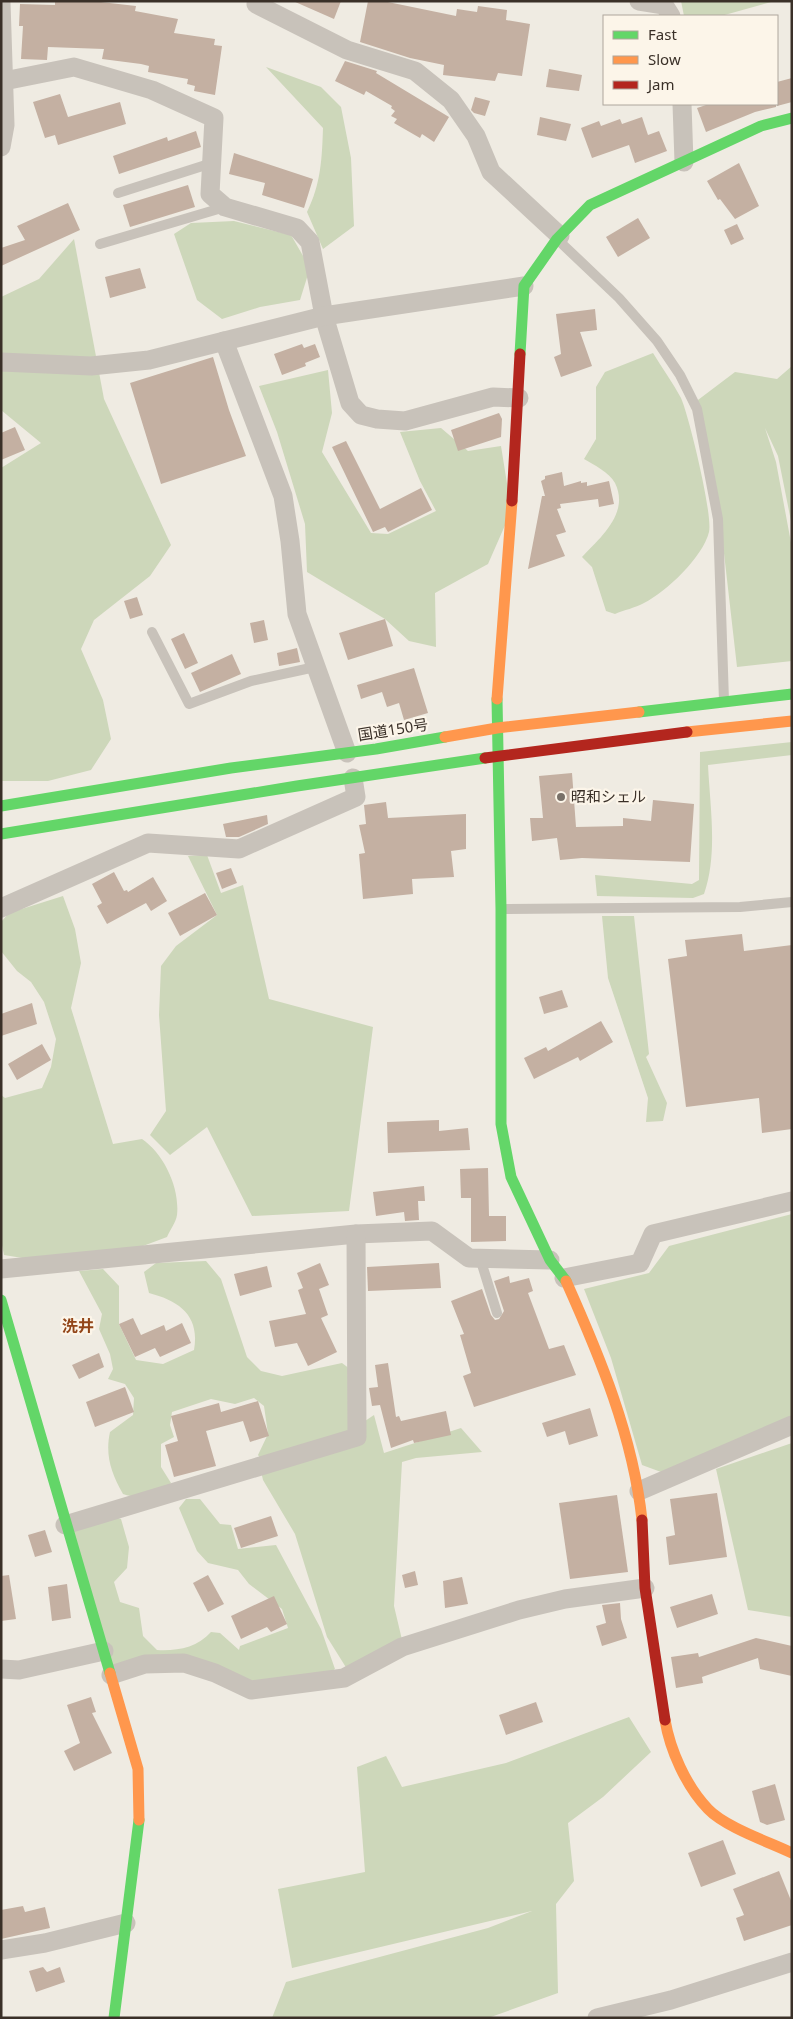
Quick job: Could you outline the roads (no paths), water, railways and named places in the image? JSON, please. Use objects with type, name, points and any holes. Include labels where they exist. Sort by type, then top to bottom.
[{"type":"main road","points":[[792,118],[761,126],[590,205],[558,238],[524,286],[519,398],[499,653],[497,728],[501,910],[501,1124],[511,1177],[550,1260],[564,1278],[600,1356],[622,1425],[639,1491],[643,1530],[645,1588],[668,1730],[678,1765],[708,1809],[734,1826],[792,1854]]},
{"type":"main road","name":"国道150号","points":[[1,806],[231,768],[347,753],[497,728],[792,694]]},
{"type":"main road","points":[[1,834],[497,756],[678,733],[792,722]]},
{"type":"main road","points":[[1,1300],[65,1525],[138,1769],[140,1802],[138,1838],[114,2018]]},
{"type":"street","points":[[639,1],[664,5],[669,15]]},
{"type":"street","points":[[1,2],[5,125],[1,147]]},
{"type":"street","points":[[256,4],[347,50],[415,71],[451,100],[476,136],[491,172],[558,238]]},
{"type":"street","points":[[4,81],[74,67],[152,90],[214,118],[210,194],[225,207],[297,228],[310,242],[324,316],[350,403],[361,415],[377,419],[405,421],[493,398],[519,398]]},
{"type":"street","points":[[682,105],[684,162]]},
{"type":"street","points":[[1,362],[91,366],[149,360],[324,316],[524,286]]},
{"type":"street","points":[[224,341],[283,496],[290,541],[297,614],[347,753]]},
{"type":"street","points":[[1,908],[148,843],[239,850],[356,797],[353,778]]},
{"type":"street","points":[[564,1278],[640,1263],[653,1234],[792,1201]]},
{"type":"street","points":[[1,1269],[356,1234],[432,1231],[469,1258],[550,1260]]},
{"type":"street","points":[[65,1525],[357,1438],[356,1234]]},
{"type":"street","points":[[639,1491],[792,1425]]},
{"type":"street","points":[[111,1675],[145,1664],[184,1663],[215,1672],[251,1690],[344,1678],[402,1647],[519,1610],[565,1599],[645,1588]]},
{"type":"street","points":[[1,1669],[19,1670],[104,1651]]},
{"type":"street","points":[[1,1950],[44,1943],[126,1923]]},
{"type":"street","points":[[598,2018],[671,2000],[792,1962]]},
{"type":"lane","points":[[118,193],[212,162]]},
{"type":"lane","points":[[100,244],[225,207]]},
{"type":"lane","points":[[558,238],[619,298],[657,341],[680,374],[697,409],[718,519],[724,701]]},
{"type":"lane","points":[[152,632],[189,704],[250,682],[315,667]]},
{"type":"lane","points":[[501,910],[740,907],[792,902]]},
{"type":"lane","points":[[480,1258],[497,1314]]},
{"type":"place","name":"昭和シェル","points":[[561,797]]},
{"type":"district","name":"洗井","points":[[78,1326]]}]
